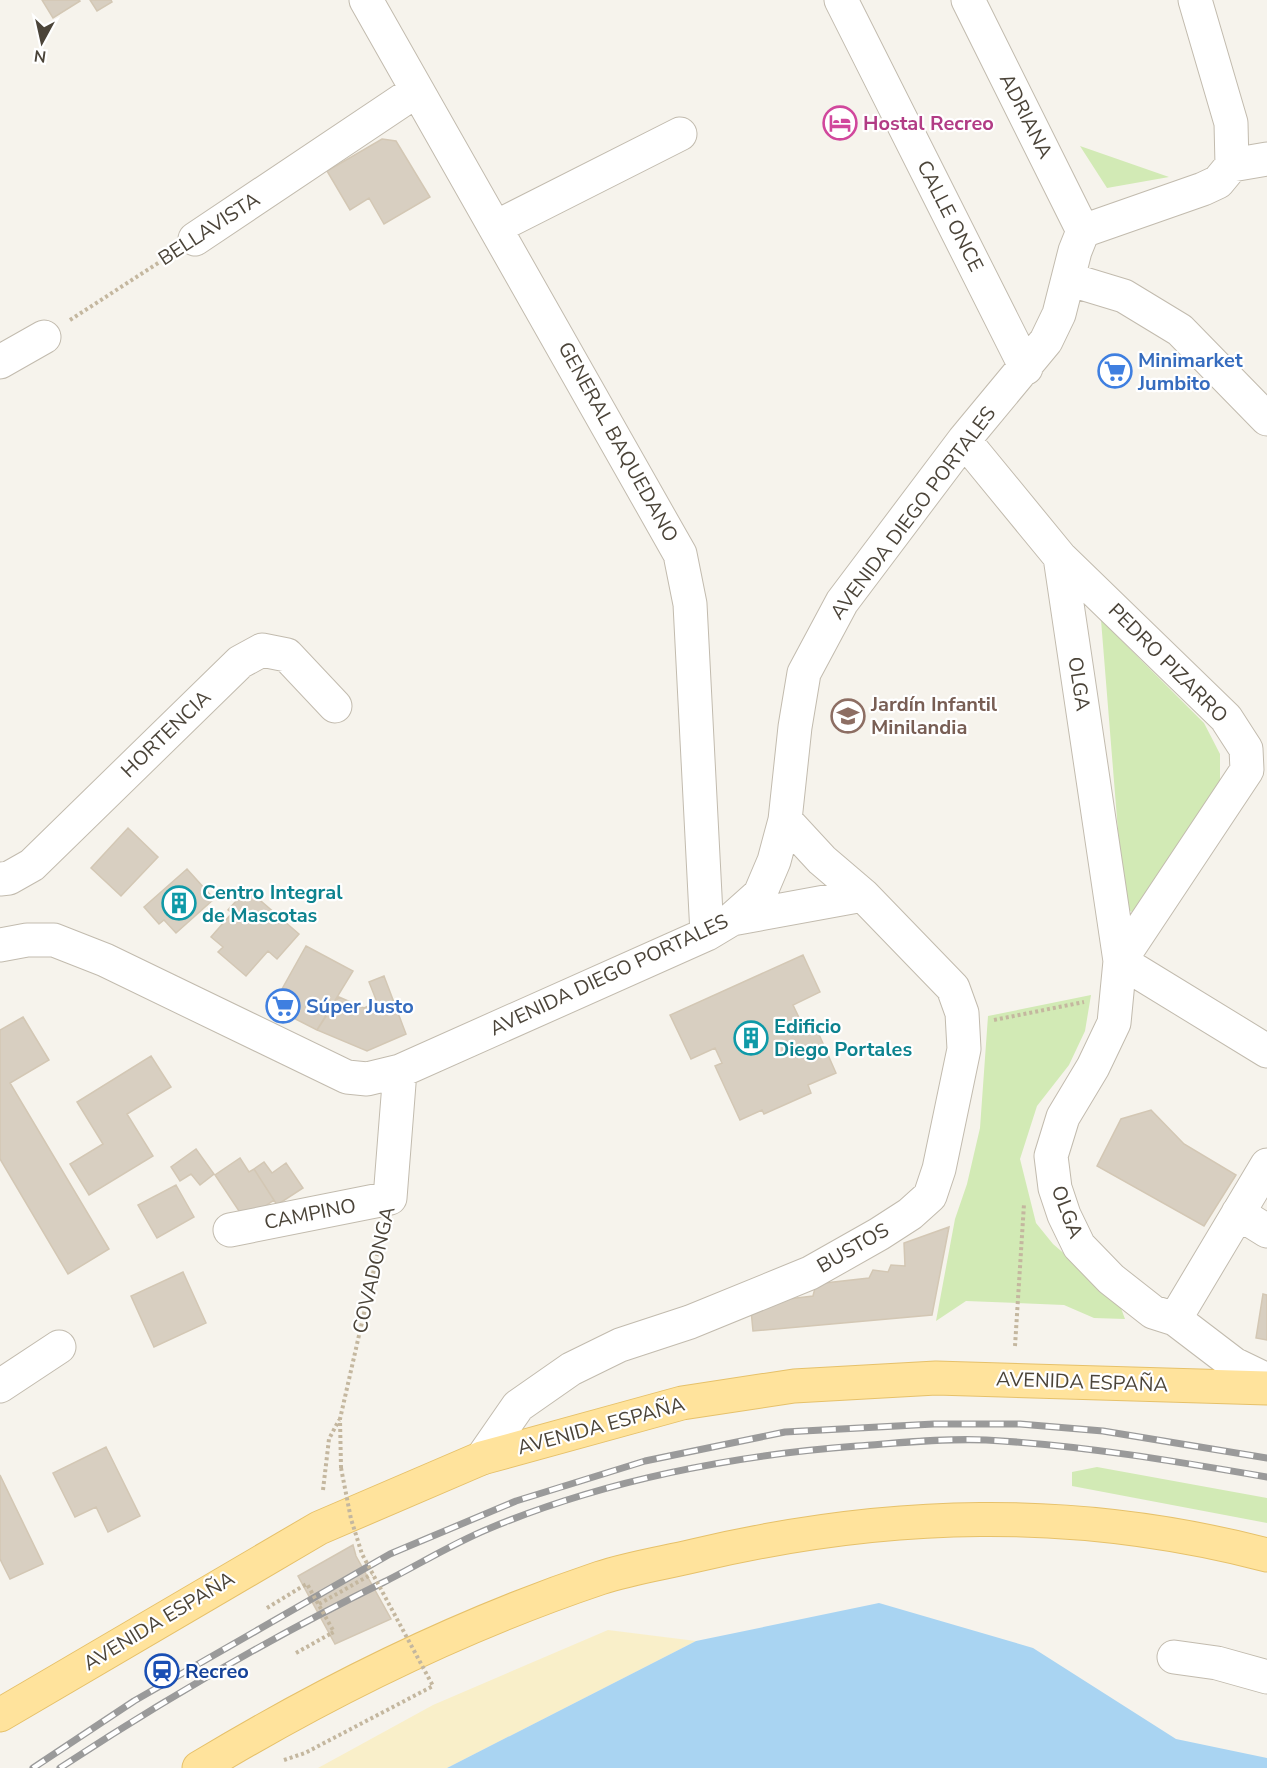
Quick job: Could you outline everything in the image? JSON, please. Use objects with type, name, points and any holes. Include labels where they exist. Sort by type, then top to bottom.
[{"type":"main road","name":"AVENIDA ESPAÑA","points":[[0,1715],[319,1528],[482,1458],[682,1403],[794,1386],[936,1378],[1267,1388]]},
{"type":"main road","points":[[198,1768],[284,1717],[472,1628],[602,1578],[778,1537],[912,1520],[1048,1520],[1163,1532],[1211,1541],[1267,1556]]},
{"type":"street","name":"GENERAL BAQUEDANO","points":[[366,0],[416,92],[496,227],[680,554],[690,604],[720,926]]},
{"type":"street","name":"CALLE ONCE","points":[[841,0],[1026,368]]},
{"type":"street","name":"ADRIANA","points":[[968,0],[1083,231]]},
{"type":"street","points":[[1195,0],[1231,123],[1232,165]]},
{"type":"street","name":"BELLAVISTA","points":[[195,239],[416,92]]},
{"type":"street","points":[[496,227],[680,134]]},
{"type":"street","points":[[1083,231],[1203,189],[1218,182],[1232,165],[1267,159]]},
{"type":"street","name":"AVENIDA DIEGO PORTALES","points":[[1,941],[54,940],[105,960],[347,1077],[367,1079],[400,1071],[720,926],[760,894],[774,861],[785,820],[795,727],[804,673],[842,602],[964,440],[1026,368],[1046,341],[1059,314],[1083,231]]},
{"type":"street","points":[[1068,279],[1124,296],[1180,330],[1267,419]]},
{"type":"street","points":[[0,362],[44,337]]},
{"type":"street","points":[[964,440],[1060,557]]},
{"type":"street","name":"OLGA","points":[[1060,557],[1120,961],[1114,1023],[1093,1068],[1062,1117],[1051,1156],[1055,1188],[1079,1246],[1111,1279],[1153,1311],[1175,1319],[1234,1364],[1267,1380]]},
{"type":"street","name":"PEDRO PIZARRO","points":[[1060,557],[1226,718],[1246,749],[1247,770],[1120,961]]},
{"type":"street","name":"HORTENCIA","points":[[0,879],[9,878],[32,865],[240,662],[262,650],[287,655],[335,706]]},
{"type":"street","name":"BUSTOS","points":[[482,1458],[518,1406],[571,1369],[620,1345],[690,1322],[810,1273],[879,1234],[917,1208],[930,1196],[939,1169],[964,1049],[962,1013],[953,988],[863,896],[822,860],[785,820]]},
{"type":"street","points":[[720,926],[863,896]]},
{"type":"street","points":[[1120,961],[1267,1051]]},
{"type":"street","name":"COVADONGA","points":[[390,1198],[400,1071]]},
{"type":"street","points":[[1175,1319],[1267,1165]]},
{"type":"street","name":"CAMPINO","points":[[230,1230],[390,1198]]},
{"type":"street","points":[[1238,1214],[1267,1231]]},
{"type":"street","points":[[0,1386],[59,1347]]},
{"type":"street","points":[[1174,1657],[1217,1663],[1267,1677]]},
{"type":"path","name":"BELLAVISTA","points":[[44,337],[195,239]]},
{"type":"path","points":[[963,1026],[1117,995]]},
{"type":"path","name":"COVADONGA","points":[[326,1741],[433,1686],[362,1554],[351,1519],[341,1468],[340,1419],[390,1198]]},
{"type":"path","points":[[1017,1325],[1024,1203]]},
{"type":"path","points":[[319,1528],[329,1439],[340,1419]]},
{"type":"path","points":[[319,1604],[372,1574]]},
{"type":"path","points":[[267,1608],[307,1584],[334,1632],[297,1653]]},
{"type":"green space","points":[[1080,146],[1169,177],[1107,188]]},
{"type":"green space","points":[[1101,620],[1204,723],[1220,754],[1220,782],[1137,917],[1124,905]]},
{"type":"green space","points":[[1091,995],[1085,1031],[1069,1065],[1037,1106],[1020,1159],[1036,1223],[1053,1244],[1118,1300],[1125,1319],[1094,1318],[1064,1305],[966,1301],[936,1321],[955,1219],[967,1184],[980,1128],[988,1016]]},
{"type":"green space","points":[[1097,1467],[1267,1498],[1267,1523],[1072,1486],[1072,1472]]},
{"type":"sand","points":[[608,1630],[696,1641],[447,1768],[318,1768],[433,1705]]},
{"type":"water","points":[[879,1603],[1033,1648],[1176,1739],[1267,1758],[1267,1768],[447,1768],[696,1641]]},
{"type":"building","points":[[42,0],[79,0],[80,1],[53,18]]},
{"type":"building","points":[[90,0],[111,0],[112,2],[97,11]]},
{"type":"building","points":[[382,139],[396,141],[430,197],[384,224],[369,198],[350,210],[327,171]]},
{"type":"building","points":[[128,828],[158,857],[121,896],[91,868]]},
{"type":"building","name":"Centro Integral de Mascotas","points":[[187,869],[214,899],[176,933],[164,920],[159,924],[144,907]]},
{"type":"building","points":[[247,889],[299,934],[277,959],[268,951],[246,976],[218,952],[223,947],[211,937],[232,913],[228,910]]},
{"type":"building","points":[[306,946],[353,971],[317,1030],[272,1007]]},
{"type":"building","name":"Edificio Diego Portales","points":[[803,955],[820,992],[793,1005],[804,1028],[814,1023],[836,1073],[808,1085],[811,1093],[764,1114],[762,1110],[740,1120],[715,1066],[722,1063],[715,1048],[691,1059],[670,1015]]},
{"type":"building","points":[[384,976],[406,1034],[367,1051],[317,1030],[339,997],[364,1008],[377,1002],[369,982]]},
{"type":"building","points":[[23,1017],[49,1060],[10,1083],[109,1249],[68,1274],[0,1159],[0,1030]]},
{"type":"building","points":[[151,1056],[171,1087],[127,1114],[153,1156],[89,1195],[70,1164],[103,1144],[77,1102]]},
{"type":"building","points":[[1151,1110],[1184,1144],[1236,1175],[1204,1226],[1097,1166],[1121,1119]]},
{"type":"building","points":[[196,1149],[214,1174],[200,1185],[191,1174],[180,1181],[171,1167]]},
{"type":"building","points":[[240,1158],[249,1172],[254,1169],[274,1200],[245,1220],[215,1175]]},
{"type":"building","points":[[264,1162],[272,1173],[286,1163],[303,1188],[277,1205],[254,1169]]},
{"type":"building","points":[[176,1185],[194,1217],[157,1238],[138,1205]]},
{"type":"building","points":[[949,1227],[932,1315],[753,1331],[751,1310],[788,1299],[813,1296],[816,1284],[869,1278],[873,1270],[888,1272],[891,1265],[905,1266],[904,1243]]},
{"type":"building","points":[[183,1272],[206,1323],[154,1347],[131,1296]]},
{"type":"building","points":[[1263,1294],[1267,1295],[1267,1340],[1256,1338]]},
{"type":"building","points":[[106,1447],[140,1516],[108,1532],[96,1507],[75,1517],[53,1473]]},
{"type":"building","points":[[0,1475],[43,1564],[10,1579],[0,1559]]},
{"type":"building","points":[[353,1545],[356,1556],[391,1619],[335,1644],[298,1576]]},
{"type":"railway","points":[[33,1768],[134,1701],[390,1554],[516,1501],[645,1461],[785,1432],[934,1424],[1020,1424],[1103,1431],[1267,1458]]},
{"type":"railway","points":[[60,1768],[219,1670],[461,1541],[532,1512],[622,1484],[763,1456],[857,1446],[954,1440],[1021,1442],[1092,1450],[1267,1477]]},
{"type":"place","name":"Hostal Recreo","points":[[840,123]]},
{"type":"place","name":"Minimarket Jumbito","points":[[1115,371]]},
{"type":"place","name":"Jardín Infantil Minilandia","points":[[848,716]]},
{"type":"place","name":"Centro Integral de Mascotas","points":[[179,903]]},
{"type":"place","name":"Súper Justo","points":[[283,1006]]},
{"type":"place","name":"Edificio Diego Portales","points":[[751,1038]]},
{"type":"place","name":"Recreo","points":[[162,1671]]}]
